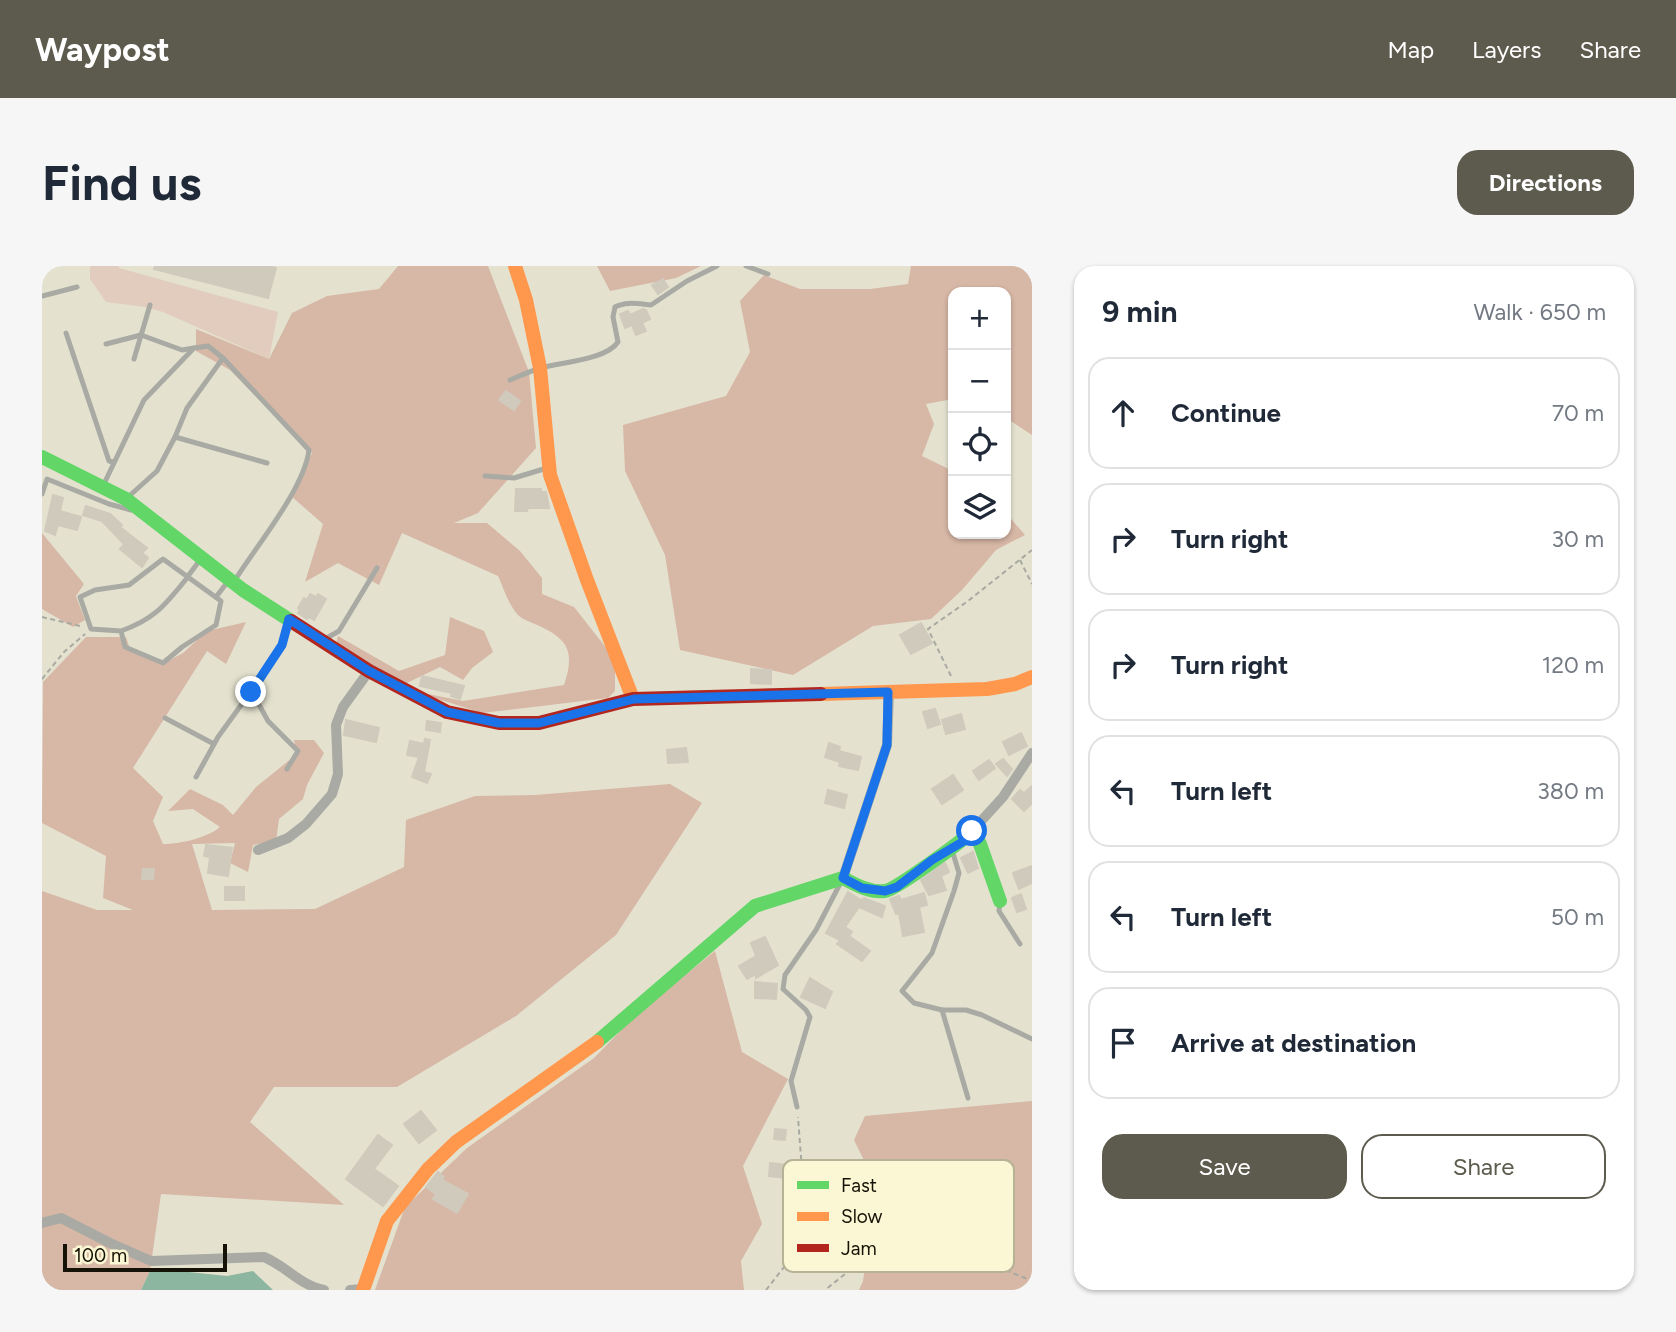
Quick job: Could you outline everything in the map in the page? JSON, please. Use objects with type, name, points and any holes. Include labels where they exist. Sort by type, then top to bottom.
[{"type":"street","points":[[515,266],[526,300],[540,369],[550,475],[587,580],[634,699]]},
{"type":"street","points":[[42,457],[127,499],[231,581],[369,671],[447,712],[499,723],[539,723],[634,699],[987,689],[1015,684],[1032,677]]},
{"type":"street","points":[[258,850],[288,838],[306,824],[332,794],[338,774],[336,725],[343,707],[369,671]]},
{"type":"street","points":[[843,878],[887,745],[888,692]]},
{"type":"street","points":[[350,1290],[363,1290],[387,1221],[428,1169],[456,1142],[592,1046],[755,906],[843,878],[862,888],[885,891],[897,887],[964,841],[1003,797],[1032,752]]},
{"type":"street","points":[[972,831],[980,844],[1000,901]]},
{"type":"street","points":[[42,1223],[61,1218],[151,1261],[264,1256],[279,1263],[311,1288],[324,1290]]},
{"type":"lane","points":[[510,380],[540,369],[597,355],[614,347],[618,342],[613,317],[615,307],[632,303],[651,305],[687,281],[717,266]]},
{"type":"lane","points":[[746,266],[768,274]]},
{"type":"lane","points":[[42,296],[77,287]]},
{"type":"lane","points":[[134,359],[150,305]]},
{"type":"lane","points":[[66,333],[109,461],[114,462]]},
{"type":"lane","points":[[106,344],[141,335],[183,349],[208,346],[223,358],[309,450],[307,464],[295,489],[231,581],[216,597]]},
{"type":"lane","points":[[102,487],[144,400],[194,348]]},
{"type":"lane","points":[[127,499],[157,471],[187,408],[223,358]]},
{"type":"lane","points":[[175,437],[267,463]]},
{"type":"lane","points":[[485,476],[514,478],[550,467]]},
{"type":"lane","points":[[42,494],[47,479],[109,504],[148,514]]},
{"type":"lane","points":[[121,631],[125,647],[163,663],[216,625],[221,601],[188,576],[163,559],[129,585],[95,590],[80,597],[91,629],[121,631],[138,625],[162,610],[188,576],[202,557]]},
{"type":"lane","points":[[323,640],[339,631],[377,568]]},
{"type":"lane","points":[[196,777],[214,744],[282,645],[289,619]]},
{"type":"lane","points":[[251,692],[268,721],[298,751],[287,769]]},
{"type":"lane","points":[[165,718],[214,744]]},
{"type":"lane","points":[[951,848],[959,873],[954,891],[932,953],[902,991],[914,1003],[942,1010],[966,1010],[1032,1039]]},
{"type":"lane","points":[[797,1107],[791,1081],[810,1017],[783,989],[785,975],[816,930],[843,878]]},
{"type":"lane","points":[[1000,901],[999,911],[1020,944]]},
{"type":"lane","points":[[942,1010],[968,1098]]},
{"type":"path","points":[[958,690],[928,628],[968,601],[1032,550]]},
{"type":"path","points":[[1020,560],[1032,584]]},
{"type":"path","points":[[42,617],[91,629]]},
{"type":"path","points":[[42,679],[64,652],[91,629]]},
{"type":"path","points":[[797,1107],[801,1160]]},
{"type":"path","points":[[765,1290],[783,1268]]},
{"type":"path","points":[[825,1290],[845,1272]]},
{"type":"path","points":[[1010,1272],[1032,1278]]},
{"type":"shaded area","points":[[90,266],[119,266],[278,312],[269,359],[163,312],[106,302],[90,279]]},
{"type":"shaded area","points":[[398,266],[488,266],[529,372],[536,448],[478,513],[454,523],[487,523],[520,551],[542,578],[542,594],[574,607],[615,659],[615,691],[608,698],[482,713],[413,691],[463,701],[564,685],[569,655],[563,641],[518,615],[498,576],[402,533],[379,585],[338,563],[305,582],[323,524],[291,496],[312,453],[230,370],[196,351],[196,329],[269,359],[292,313],[327,296],[379,289]]},
{"type":"shaded area","points":[[597,266],[701,266],[676,278],[610,291]]},
{"type":"shaded area","points":[[911,266],[1032,266],[1032,435],[1011,421],[1011,287],[948,287],[948,400],[926,404],[934,424],[922,456],[948,469],[948,539],[1011,539],[1011,519],[1025,535],[996,550],[962,590],[931,619],[873,626],[793,675],[680,650],[665,555],[625,471],[623,425],[726,396],[750,352],[740,301],[764,275],[800,289],[870,289],[908,284]]},
{"type":"shaded area","points":[[42,533],[84,584],[76,596],[85,620],[73,627],[42,609]]},
{"type":"shaded area","points":[[450,617],[484,631],[493,652],[472,668],[463,680],[440,667],[407,683],[372,668],[336,644],[338,636],[399,671],[445,655]]},
{"type":"shaded area","points":[[246,622],[226,664],[207,651],[133,768],[163,797],[153,821],[163,844],[170,844],[201,837],[220,827],[193,809],[168,811],[190,789],[223,805],[233,815],[256,787],[297,754],[294,740],[314,740],[324,753],[307,785],[303,799],[279,819],[276,841],[253,845],[248,872],[230,863],[235,843],[192,844],[212,910],[315,909],[404,867],[406,820],[475,796],[535,795],[670,784],[702,803],[616,935],[516,1016],[397,1087],[274,1087],[250,1122],[344,1205],[161,1194],[150,1271],[141,1290],[42,1290],[42,891],[97,910],[133,910],[103,898],[106,856],[42,823],[43,682],[86,637],[126,637],[130,649],[166,662],[183,653],[207,631]]},
{"type":"shaded area","points":[[715,951],[742,1052],[788,1079],[743,1166],[762,1224],[741,1261],[744,1290],[375,1290],[405,1207],[467,1148],[594,1058],[635,1016]]},
{"type":"shaded area","points":[[1032,1101],[1032,1290],[859,1290],[864,1272],[1014,1272],[1014,1160],[864,1160],[854,1140],[865,1116]]},
{"type":"shaded area","points":[[160,1269],[227,1276],[253,1271],[273,1290],[141,1290],[150,1271]]},
{"type":"building","points":[[155,266],[276,268],[268,298],[154,269]]},
{"type":"building","points":[[663,279],[668,287],[658,294],[652,285]]},
{"type":"building","points":[[643,309],[650,319],[642,323],[646,331],[636,335],[632,325],[625,328],[620,314],[628,311],[630,315]]},
{"type":"building","points":[[506,391],[520,401],[514,410],[499,400]]},
{"type":"building","points":[[516,489],[541,489],[541,492],[546,492],[549,508],[515,511]]},
{"type":"building","points":[[53,495],[63,498],[60,511],[81,517],[77,530],[58,525],[55,535],[45,531]]},
{"type":"building","points":[[86,506],[110,514],[122,525],[120,527],[147,548],[142,553],[148,558],[142,567],[120,549],[124,544],[102,521],[83,515]]},
{"type":"building","points":[[310,594],[316,597],[318,594],[326,599],[314,620],[298,613],[304,598],[307,600]]},
{"type":"building","points":[[921,623],[932,643],[911,654],[900,635]]},
{"type":"building","points":[[751,669],[771,670],[771,684],[751,683]]},
{"type":"building","points":[[422,676],[464,686],[460,699],[451,696],[452,693],[420,686]]},
{"type":"building","points":[[935,709],[940,724],[928,728],[923,712]]},
{"type":"building","points":[[961,714],[965,729],[946,734],[942,720]]},
{"type":"building","points":[[346,720],[379,728],[376,742],[344,735]]},
{"type":"building","points":[[427,721],[441,723],[440,732],[426,730]]},
{"type":"building","points":[[1021,733],[1027,746],[1009,755],[1003,742]]},
{"type":"building","points":[[425,739],[430,740],[424,772],[431,774],[427,783],[412,777],[419,757],[407,755],[410,741],[424,744]]},
{"type":"building","points":[[829,743],[840,747],[839,751],[861,757],[858,770],[839,766],[840,762],[825,757]]},
{"type":"building","points":[[686,748],[688,762],[668,763],[667,750]]},
{"type":"building","points":[[1003,759],[1012,769],[1007,776],[996,764]]},
{"type":"building","points":[[989,760],[995,768],[979,780],[973,771]]},
{"type":"building","points":[[953,775],[963,790],[942,804],[932,789]]},
{"type":"building","points":[[1032,786],[1032,803],[1024,811],[1012,799],[1020,790],[1024,793]]},
{"type":"building","points":[[828,790],[847,795],[844,808],[825,803]]},
{"type":"building","points":[[206,845],[232,848],[228,876],[208,873],[210,857],[204,856]]},
{"type":"building","points":[[973,852],[978,868],[968,873],[961,858]]},
{"type":"building","points":[[945,863],[949,872],[941,876],[946,890],[929,895],[921,880]]},
{"type":"building","points":[[1032,866],[1032,883],[1019,889],[1013,873]]},
{"type":"building","points":[[143,869],[154,869],[153,879],[142,879]]},
{"type":"building","points":[[225,887],[244,887],[244,900],[225,900]]},
{"type":"building","points":[[848,892],[861,900],[864,898],[885,906],[882,917],[859,907],[845,927],[852,932],[849,936],[870,951],[862,961],[837,944],[840,940],[826,933]]},
{"type":"building","points":[[924,893],[927,905],[919,907],[924,932],[903,936],[899,913],[896,914],[890,899],[899,896],[901,900]]},
{"type":"building","points":[[1021,894],[1026,909],[1017,912],[1012,898]]},
{"type":"building","points":[[765,937],[778,965],[756,978],[756,974],[747,979],[739,966],[756,956],[751,943]]},
{"type":"building","points":[[810,978],[832,992],[825,1008],[801,997]]},
{"type":"building","points":[[755,982],[777,984],[776,999],[755,998]]},
{"type":"building","points":[[421,1111],[436,1130],[419,1143],[404,1124]]},
{"type":"building","points":[[775,1129],[786,1130],[785,1140],[774,1139]]},
{"type":"building","points":[[378,1135],[392,1145],[374,1169],[398,1186],[383,1206],[346,1179]]},
{"type":"building","points":[[770,1163],[783,1165],[783,1178],[769,1176]]},
{"type":"building","points":[[438,1172],[444,1177],[442,1180],[468,1194],[457,1213],[433,1199],[436,1194],[426,1187]]},
{"type":"traffic: fast","points":[[42,457],[126,499],[243,590],[291,621]]},
{"type":"traffic: fast","points":[[597,1042],[755,906],[843,878],[869,890],[891,889],[972,831],[980,844],[1000,901]]},
{"type":"traffic: slow","points":[[515,266],[526,300],[540,368],[550,475],[633,699]]},
{"type":"traffic: slow","points":[[821,694],[987,689],[1015,684],[1032,677]]},
{"type":"traffic: slow","points":[[363,1290],[387,1221],[428,1169],[456,1142],[597,1042]]},
{"type":"traffic: jam","points":[[291,621],[369,671],[447,712],[499,723],[539,723],[633,699],[821,694]]},
{"type":"route","points":[[251,692],[282,645],[289,619],[369,671],[447,712],[499,723],[539,723],[634,699],[888,692],[887,745],[843,878],[862,888],[885,891],[897,887],[948,849],[964,841],[972,831]]}]
